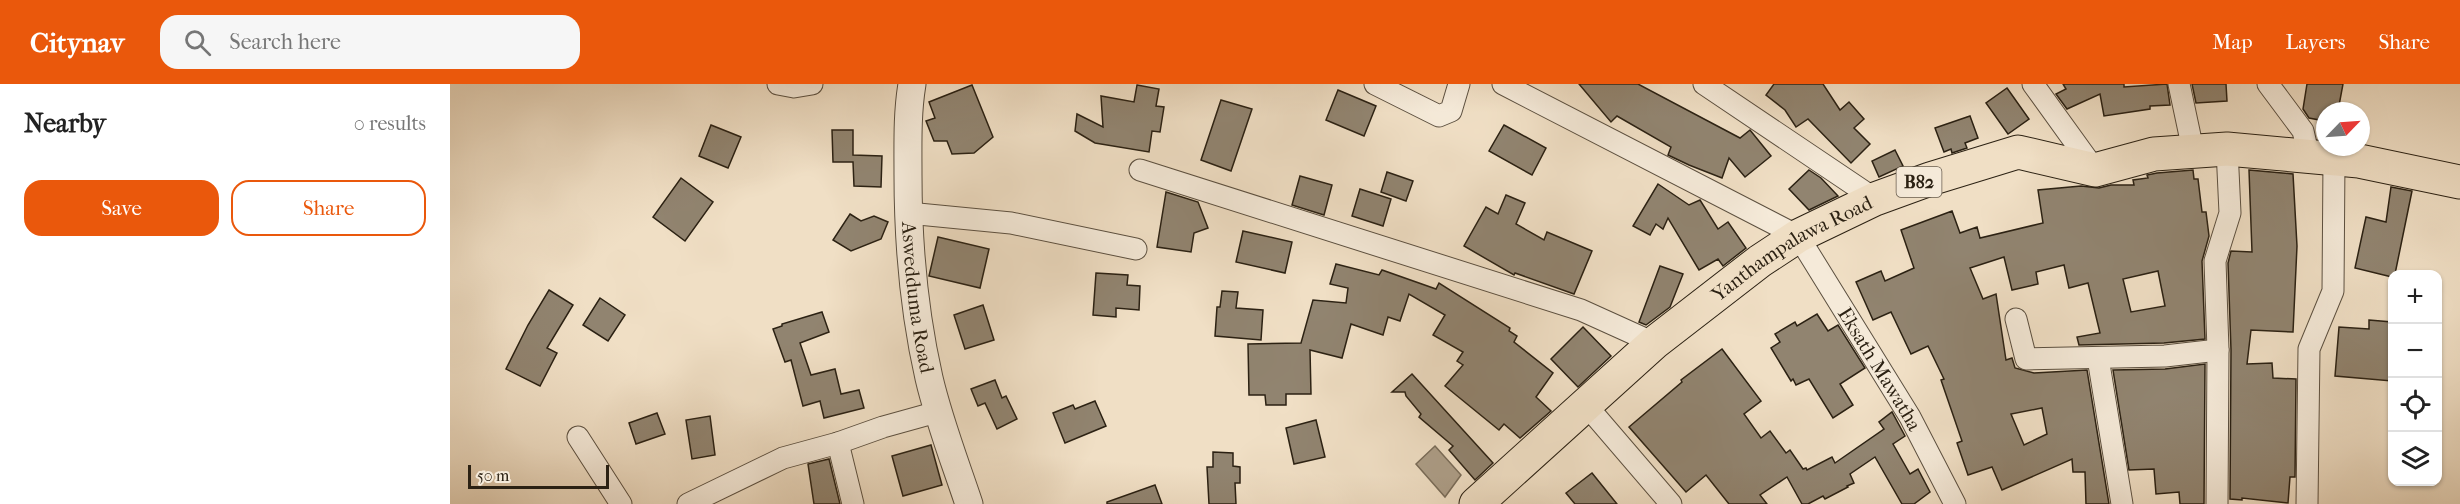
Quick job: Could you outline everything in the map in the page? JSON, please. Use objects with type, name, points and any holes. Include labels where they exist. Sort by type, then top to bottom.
[{"type":"main road","name":"Yanthampalawa Road","points":[[1476,504],[1654,343],[1718,291],[1798,236],[1875,199],[1930,178],[2018,152],[2095,170],[2154,154],[2227,149],[2359,161],[2460,182]]},
{"type":"street","points":[[778,84],[794,87],[812,84]]},
{"type":"street","name":"Aswedduma Road","points":[[912,84],[909,106],[908,213],[914,283],[928,376],[937,412],[969,504]]},
{"type":"street","points":[[1375,84],[1439,116],[1451,111],[1459,84]]},
{"type":"street","points":[[1503,84],[1798,236]]},
{"type":"street","points":[[1704,84],[1875,199]]},
{"type":"street","points":[[2033,84],[2095,170]]},
{"type":"street","points":[[2180,84],[2193,150]]},
{"type":"street","points":[[2268,84],[2321,158],[2333,291],[2309,349],[2307,504]]},
{"type":"street","points":[[2217,504],[2218,351],[2214,261],[2230,213],[2227,149]]},
{"type":"street","points":[[1140,170],[1581,310],[1654,343]]},
{"type":"street","points":[[908,213],[1011,223],[1136,249]]},
{"type":"street","name":"Eksath Mawatha","points":[[1798,236],[1910,417],[1955,504]]},
{"type":"street","points":[[2016,320],[2026,359],[2165,356],[2218,351]]},
{"type":"street","points":[[2098,358],[2122,504]]},
{"type":"street","points":[[1586,405],[1671,504]]},
{"type":"street","points":[[688,504],[783,458],[937,412]]},
{"type":"street","points":[[578,437],[621,504]]},
{"type":"street","points":[[838,443],[853,504]]},
{"type":"shaded area","points":[[1435,446],[1461,475],[1445,497],[1416,464]]},
{"type":"building","points":[[1579,84],[1638,84],[1740,138],[1750,130],[1771,156],[1745,177],[1729,158],[1722,178],[1668,155],[1671,147],[1617,116],[1611,122]]},
{"type":"building","points":[[1774,84],[1823,84],[1840,110],[1849,102],[1864,119],[1854,128],[1870,144],[1851,163],[1808,119],[1796,127],[1785,110],[1766,95]]},
{"type":"building","points":[[2063,84],[2124,84],[2124,87],[2167,84],[2170,105],[2150,106],[2150,109],[2104,116],[2100,94],[2067,109],[2056,94],[2066,89]]},
{"type":"building","points":[[2192,84],[2226,84],[2227,101],[2196,103]]},
{"type":"building","points":[[2307,84],[2343,84],[2340,102],[2316,102],[2316,119],[2309,118],[2303,109]]},
{"type":"building","points":[[972,85],[993,137],[974,153],[952,154],[947,141],[934,141],[926,121],[935,118],[929,102]]},
{"type":"building","points":[[1137,85],[1159,89],[1156,106],[1164,107],[1160,132],[1152,131],[1149,152],[1095,143],[1075,131],[1077,114],[1103,127],[1101,96],[1134,102]]},
{"type":"building","points":[[2007,88],[2029,119],[2008,134],[1986,103]]},
{"type":"building","points":[[1338,90],[1376,106],[1364,136],[1326,120]]},
{"type":"building","points":[[1221,100],[1252,109],[1231,171],[1201,160]]},
{"type":"building","points":[[1970,116],[1978,138],[1965,143],[1967,148],[1952,153],[1951,149],[1944,152],[1935,128]]},
{"type":"building","points":[[711,125],[741,137],[728,168],[699,156]]},
{"type":"building","points":[[1504,125],[1546,148],[1532,175],[1489,151]]},
{"type":"building","points":[[832,130],[853,130],[853,155],[882,156],[881,187],[854,186],[853,162],[833,162]]},
{"type":"building","points":[[1895,150],[1903,166],[1879,177],[1872,161]]},
{"type":"building","points":[[1809,170],[1821,178],[1838,196],[1809,210],[1789,189]]},
{"type":"building","points":[[2193,170],[2194,179],[2198,179],[2202,212],[2206,212],[2209,236],[2202,261],[2205,339],[2164,343],[2079,345],[2077,337],[2100,333],[2088,283],[2069,288],[2064,265],[2036,272],[2038,284],[2012,290],[2004,257],[1970,268],[1983,299],[1996,294],[2006,360],[2012,358],[2015,368],[2034,373],[2087,370],[2109,504],[2086,504],[2085,472],[2073,472],[2072,459],[2002,490],[1992,467],[1968,475],[1957,443],[1962,441],[1941,380],[1944,379],[1928,346],[1911,354],[1891,312],[1873,320],[1856,282],[1881,271],[1885,281],[1914,268],[1901,230],[1952,211],[1960,233],[1977,227],[1980,238],[2043,223],[2038,190],[2134,185],[2133,180],[2148,178],[2147,175]],"holes":[[[2158,271],[2165,306],[2131,312],[2123,279]],[[2042,408],[2047,434],[2024,445],[2011,414]]]},
{"type":"building","points":[[2249,170],[2293,174],[2297,246],[2293,332],[2251,330],[2247,364],[2272,363],[2273,378],[2296,379],[2295,477],[2290,477],[2288,503],[2242,498],[2242,500],[2230,499],[2231,350],[2228,263],[2231,251],[2252,252]]},
{"type":"building","points":[[1387,172],[1413,181],[1406,201],[1381,192]]},
{"type":"building","points":[[1300,176],[1332,185],[1324,215],[1292,205]]},
{"type":"building","points":[[681,178],[713,202],[685,241],[653,217]]},
{"type":"building","points":[[1658,184],[1689,205],[1700,200],[1718,229],[1728,222],[1746,248],[1723,266],[1718,259],[1699,270],[1668,218],[1663,229],[1656,224],[1650,235],[1633,226]]},
{"type":"building","points":[[2391,187],[2412,191],[2396,270],[2388,270],[2388,276],[2355,268],[2366,217],[2386,222]]},
{"type":"building","points":[[1360,189],[1391,199],[1383,226],[1352,216]]},
{"type":"building","points":[[1166,192],[1198,202],[1208,228],[1194,233],[1191,252],[1157,247]]},
{"type":"building","points":[[1506,195],[1525,203],[1516,224],[1544,240],[1547,232],[1592,251],[1574,294],[1515,273],[1514,275],[1464,246],[1486,207],[1498,214]]},
{"type":"building","points":[[850,214],[861,221],[874,216],[888,222],[881,239],[851,251],[833,240]]},
{"type":"building","points":[[1243,231],[1292,242],[1285,273],[1236,262]]},
{"type":"building","points":[[938,237],[989,249],[980,288],[929,276]]},
{"type":"building","points":[[1336,264],[1379,275],[1382,270],[1436,289],[1439,283],[1510,328],[1509,331],[1517,336],[1514,342],[1553,373],[1536,397],[1551,411],[1520,438],[1504,424],[1499,430],[1445,386],[1463,365],[1457,361],[1463,352],[1433,335],[1445,315],[1409,294],[1400,321],[1388,317],[1383,335],[1351,324],[1342,358],[1310,350],[1311,394],[1286,394],[1286,405],[1266,405],[1265,395],[1249,395],[1248,344],[1301,343],[1313,300],[1346,303],[1348,288],[1330,284]]},
{"type":"building","points":[[1660,266],[1683,274],[1670,307],[1646,325],[1639,322]]},
{"type":"building","points":[[1096,273],[1128,275],[1127,285],[1140,286],[1139,310],[1116,308],[1116,317],[1093,315]]},
{"type":"building","points":[[549,290],[573,305],[547,348],[557,353],[540,386],[506,369]]},
{"type":"building","points":[[1222,291],[1238,292],[1236,308],[1263,310],[1261,340],[1215,336],[1217,307],[1220,307]]},
{"type":"building","points":[[600,298],[625,315],[608,341],[583,325]]},
{"type":"building","points":[[983,305],[994,340],[965,349],[954,315]]},
{"type":"building","points":[[822,312],[829,332],[800,343],[811,375],[835,369],[841,394],[859,390],[864,408],[824,418],[820,401],[803,406],[791,360],[785,362],[773,329]]},
{"type":"building","points":[[1817,314],[1828,331],[1838,325],[1865,368],[1840,384],[1853,405],[1833,418],[1809,379],[1796,385],[1793,379],[1791,381],[1771,348],[1780,342],[1775,334],[1795,322],[1797,326]]},
{"type":"building","points":[[2369,320],[2388,322],[2388,381],[2335,376],[2339,327],[2369,329]]},
{"type":"building","points":[[1583,327],[1611,356],[1578,387],[1551,359]]},
{"type":"building","points":[[1722,349],[1761,401],[1744,414],[1761,438],[1770,431],[1786,453],[1790,450],[1803,469],[1807,470],[1832,457],[1835,463],[1884,429],[1879,422],[1892,412],[1905,436],[1893,444],[1910,474],[1918,469],[1930,492],[1914,504],[1902,504],[1875,457],[1850,474],[1854,483],[1825,499],[1823,496],[1808,504],[1802,504],[1787,477],[1760,495],[1767,504],[1729,504],[1706,475],[1686,492],[1629,427],[1682,382],[1681,380]]},
{"type":"building","points":[[2205,364],[2204,504],[2180,504],[2179,492],[2156,494],[2154,469],[2129,470],[2113,370],[2165,369]]},
{"type":"building","points":[[1412,374],[1493,463],[1475,480],[1449,450],[1453,446],[1419,417],[1421,414],[1405,392],[1392,392]]},
{"type":"building","points":[[995,380],[1002,398],[1006,396],[1017,419],[997,429],[985,403],[978,406],[971,389]]},
{"type":"building","points":[[1095,401],[1106,426],[1065,443],[1053,413],[1073,405],[1075,409]]},
{"type":"building","points":[[657,413],[665,434],[636,444],[629,423]]},
{"type":"building","points":[[710,416],[715,455],[692,459],[686,420]]},
{"type":"building","points":[[1316,420],[1325,457],[1294,464],[1286,428]]},
{"type":"building","points":[[931,445],[942,485],[903,496],[892,456]]},
{"type":"building","points":[[1213,452],[1233,453],[1233,466],[1240,467],[1240,483],[1235,483],[1236,504],[1209,504],[1207,467],[1213,467]]},
{"type":"building","points":[[829,459],[840,504],[814,504],[808,464]]},
{"type":"building","points":[[1592,473],[1617,504],[1575,504],[1566,493]]},
{"type":"building","points":[[1155,485],[1162,504],[1107,504],[1107,502]]}]
